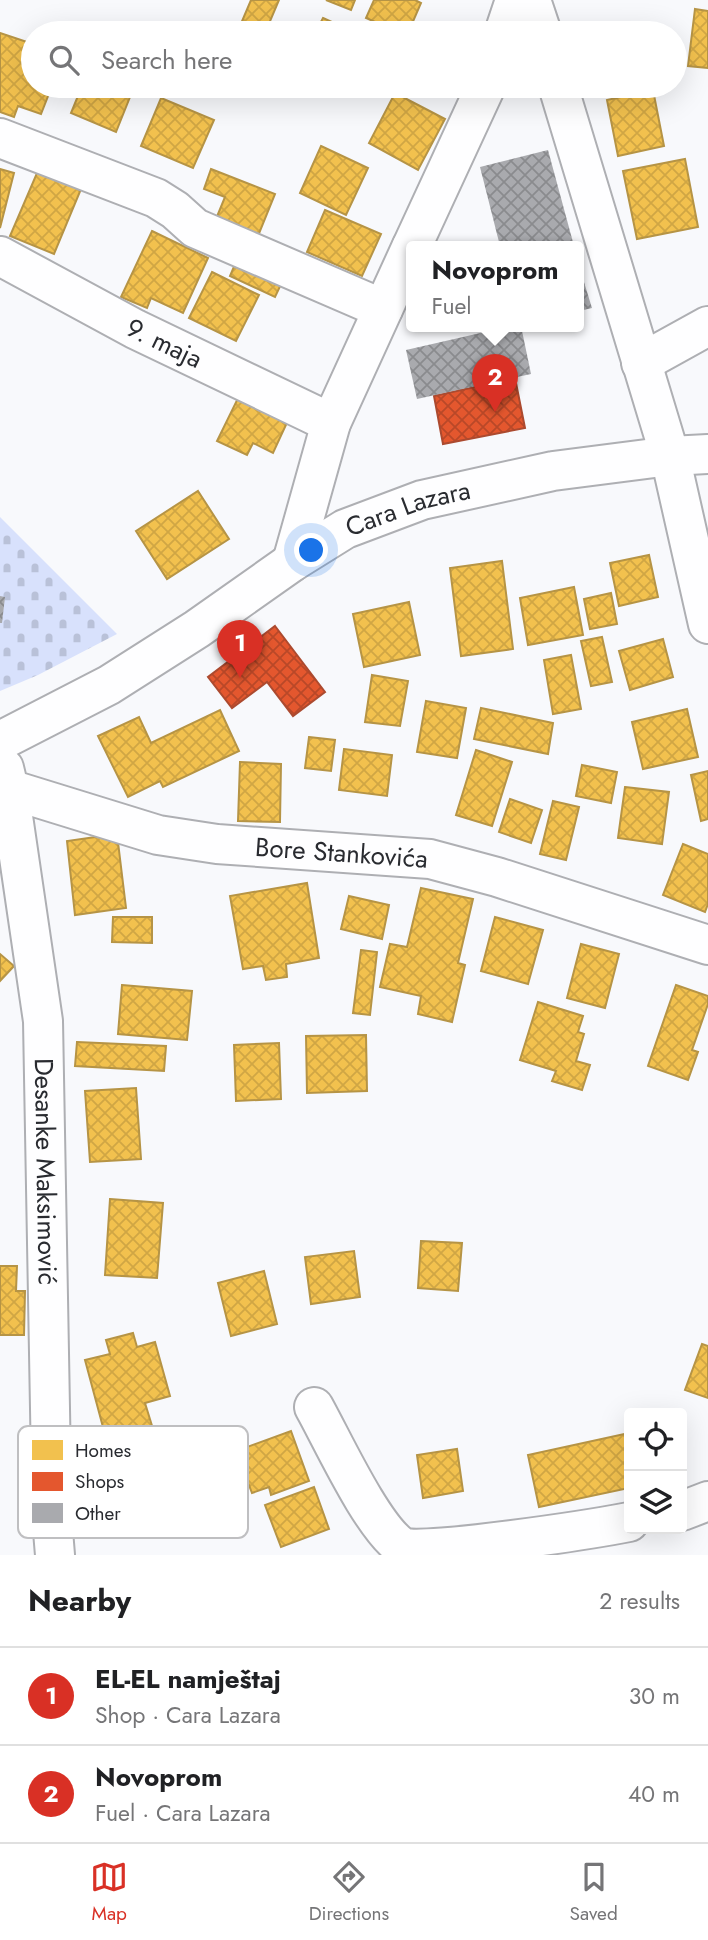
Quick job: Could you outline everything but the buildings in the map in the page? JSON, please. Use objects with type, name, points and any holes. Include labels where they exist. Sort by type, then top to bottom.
[{"type":"street","points":[[509,21],[515,0]]},
{"type":"street","points":[[531,0],[538,21]]},
{"type":"street","points":[[415,241],[480,98]]},
{"type":"street","points":[[562,98],[670,456],[708,624]]},
{"type":"street","points":[[0,138],[156,198],[175,210],[194,229],[383,309]]},
{"type":"street","name":"9. maja","points":[[0,256],[135,329],[331,423]]},
{"type":"street","points":[[292,562],[331,423],[406,260]]},
{"type":"street","points":[[641,363],[708,327]]},
{"type":"street","name":"Cara Lazara","points":[[0,741],[109,685],[345,529],[422,500],[553,471],[670,456],[708,454]]},
{"type":"street","name":"Bore Stankovića","points":[[4,771],[158,835],[217,844],[429,859],[497,877],[708,945]]},
{"type":"street","name":"Desanke Maksimović","points":[[4,771],[43,1021],[51,1426]]},
{"type":"street","points":[[314,1407],[366,1503],[403,1549],[440,1552],[550,1546],[624,1524]]},
{"type":"street","points":[[687,1509],[708,1501]]},
{"type":"green space","points":[[0,517],[117,634],[38,675],[0,691]]},
{"type":"place","name":"Novoprom","points":[[495,412]]},
{"type":"place","name":"EL-EL namještaj","points":[[240,678]]}]
